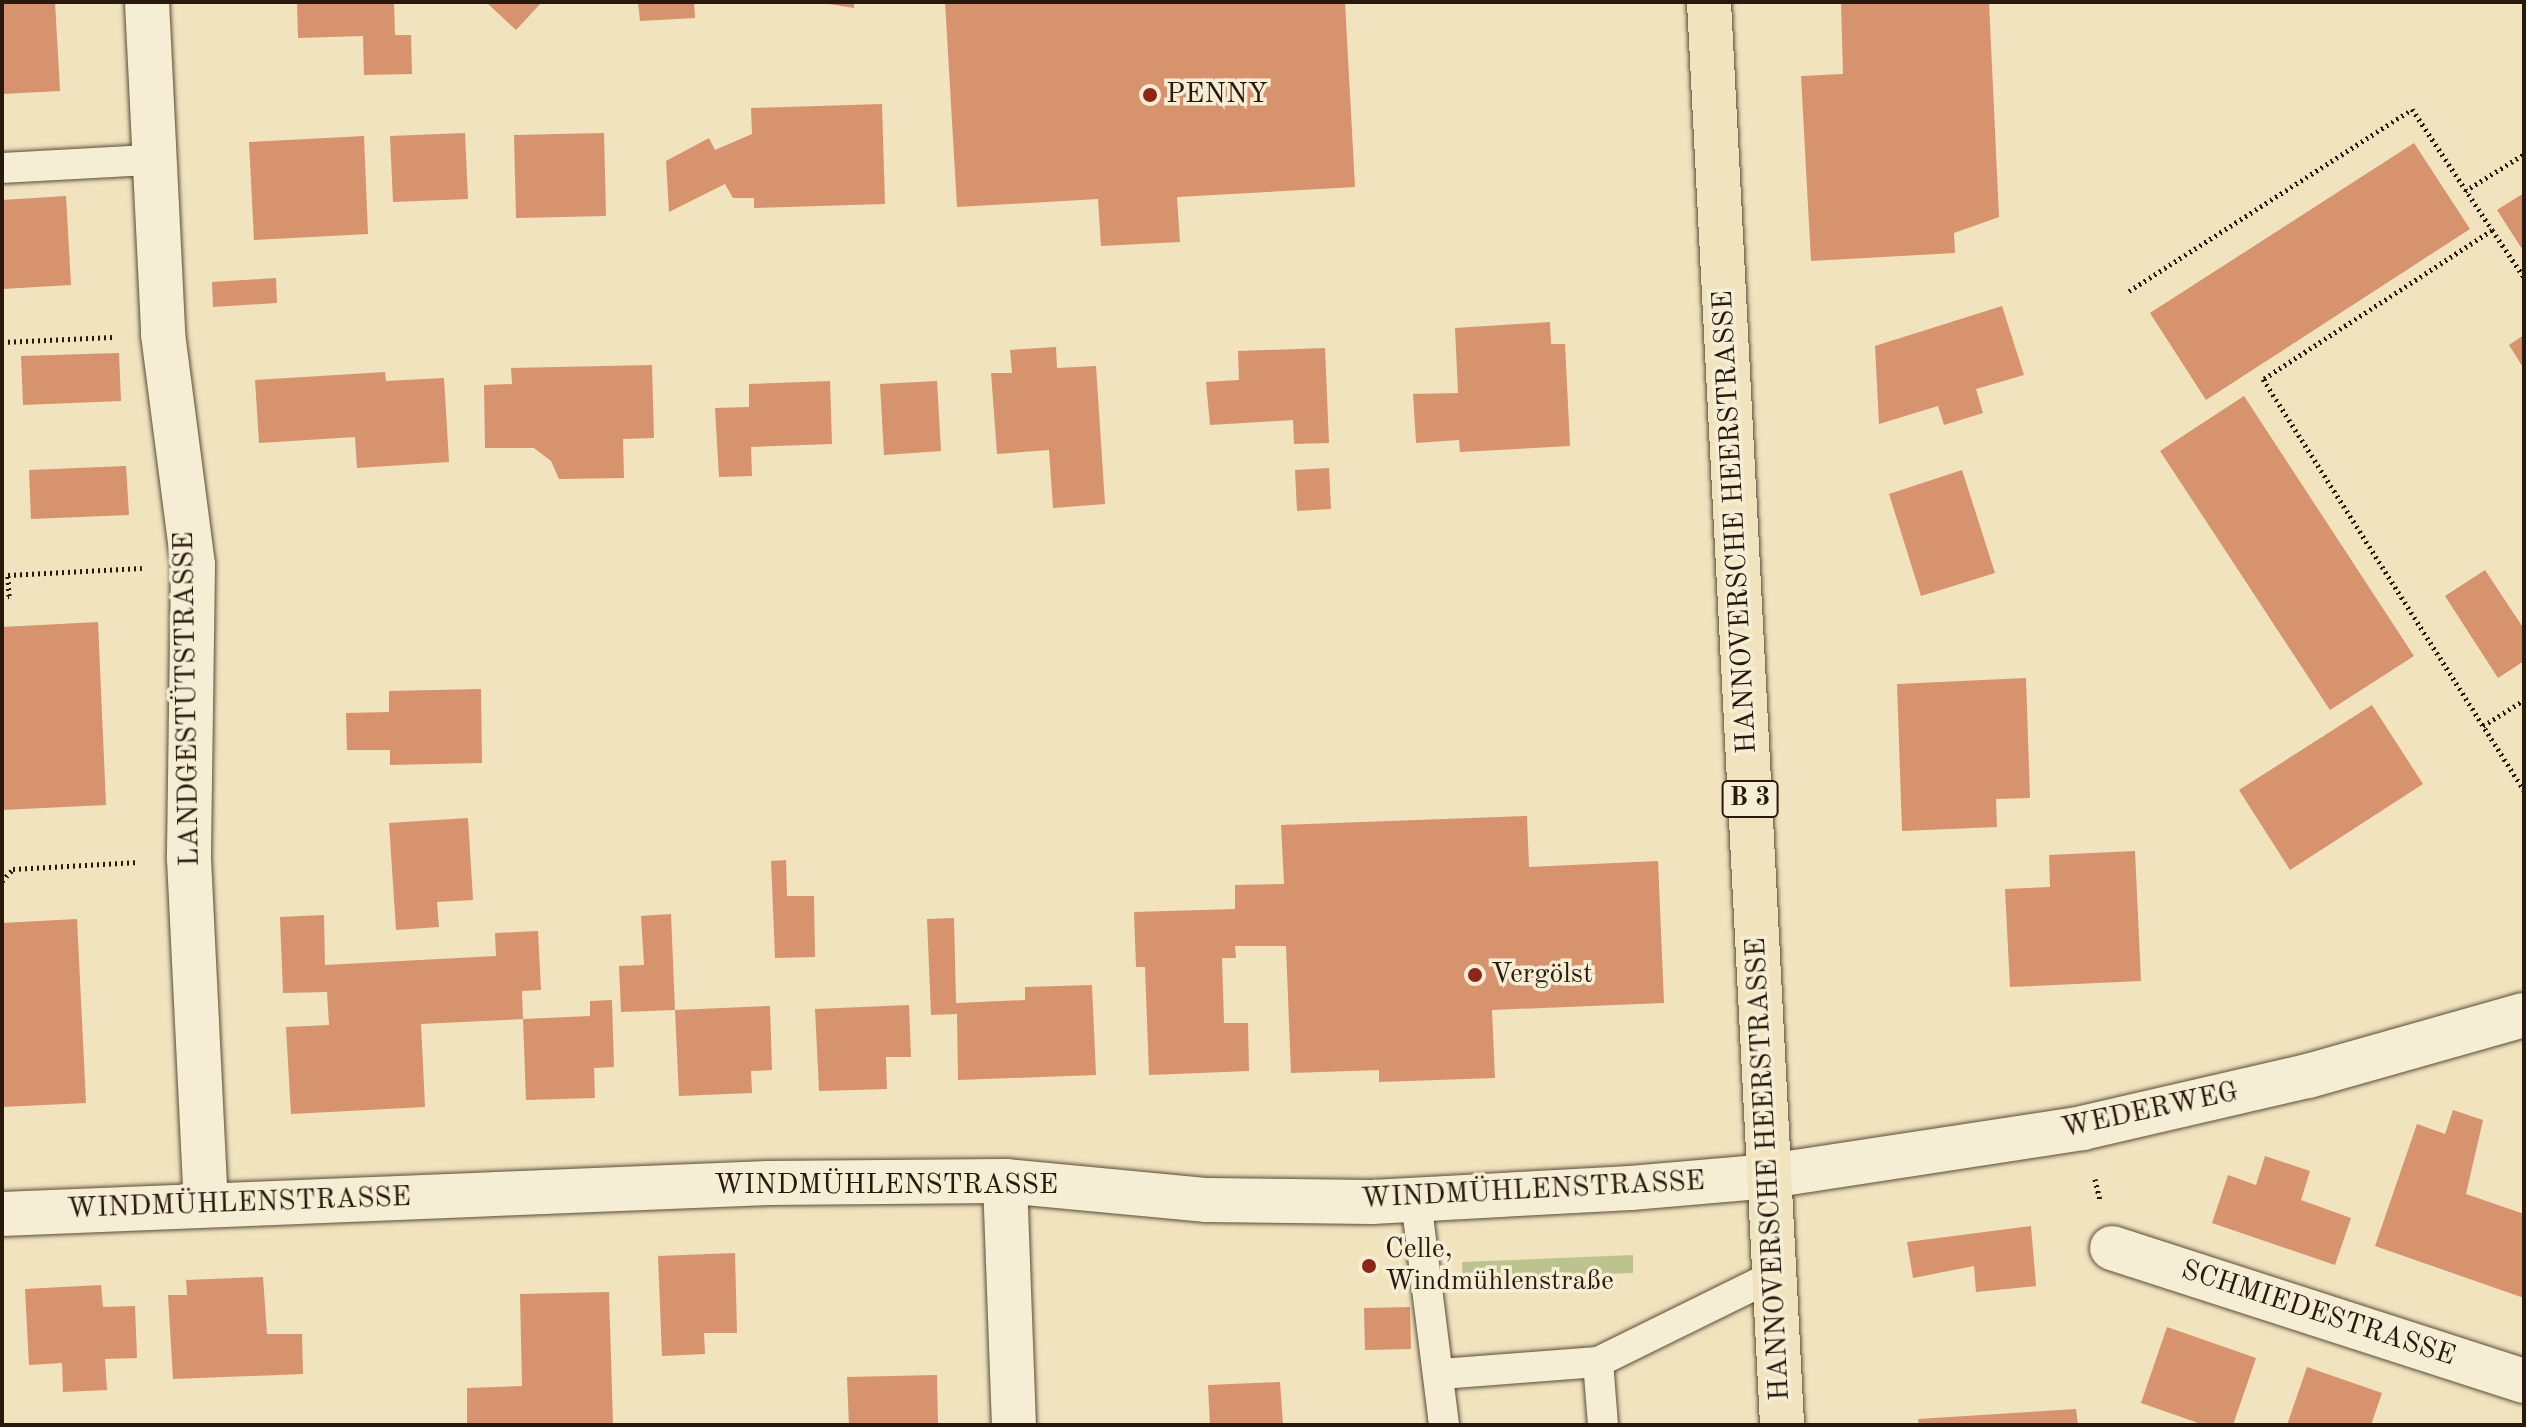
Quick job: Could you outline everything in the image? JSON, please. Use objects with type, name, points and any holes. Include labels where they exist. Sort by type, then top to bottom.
[{"type":"main road","name":"HANNOVERSCHE HEERSTRASSE","points":[[1709,2],[1782,1425]]},
{"type":"street","name":"LANDGESTÜTSTRASSE","points":[[147,2],[152,160],[163,334],[193,565],[189,859],[206,1205]]},
{"type":"street","name":"WEDERWEG","points":[[1770,1176],[2082,1128],[2308,1076],[2524,1015]]},
{"type":"street","name":"WINDMÜHLENSTRASSE","points":[[2,1214],[768,1183],[1005,1181],[1207,1200],[1416,1200],[1770,1176]]},
{"type":"street","points":[[1005,1181],[1014,1425]]},
{"type":"street","name":"SCHMIEDESTRASSE","points":[[2112,1248],[2524,1381]]},
{"type":"lane","points":[[2,168],[152,160]]},
{"type":"lane","points":[[1416,1200],[1441,1374],[1444,1425]]},
{"type":"lane","points":[[1441,1374],[1598,1362],[1775,1275]]},
{"type":"lane","points":[[1598,1362],[1603,1425]]},
{"type":"path","points":[[2129,291],[2412,109],[2524,277]]},
{"type":"path","points":[[2465,191],[2524,154]]},
{"type":"path","points":[[2492,230],[2263,379],[2524,790]]},
{"type":"path","points":[[2,342],[163,334]]},
{"type":"path","points":[[2,597],[9,596],[8,575],[193,565]]},
{"type":"path","points":[[2483,726],[2524,700]]},
{"type":"path","points":[[2,881],[13,869],[189,859]]},
{"type":"path","points":[[2082,1128],[2112,1248]]},
{"type":"green space","points":[[1633,1255],[1633,1273],[1463,1280],[1462,1262]]},
{"type":"building","points":[[2,2],[55,2],[60,91],[2,94]]},
{"type":"building","points":[[297,2],[394,2],[395,35],[411,35],[412,74],[364,75],[363,36],[298,38]]},
{"type":"building","points":[[486,2],[542,2],[516,30]]},
{"type":"building","points":[[638,2],[694,2],[695,18],[640,21]]},
{"type":"building","points":[[816,2],[854,2],[854,8]]},
{"type":"building","name":"PENNY","points":[[945,2],[1345,2],[1355,187],[1177,197],[1180,242],[1101,246],[1098,199],[957,207]]},
{"type":"building","points":[[1841,2],[1989,2],[1999,217],[1954,233],[1955,253],[1811,261],[1801,76],[1843,74]]},
{"type":"building","points":[[882,104],[885,204],[754,208],[754,198],[733,198],[725,184],[669,212],[666,161],[709,138],[715,150],[752,134],[751,108]]},
{"type":"building","points":[[465,133],[468,199],[393,202],[390,136]]},
{"type":"building","points":[[604,133],[606,216],[516,218],[514,135]]},
{"type":"building","points":[[364,136],[368,234],[254,240],[249,142]]},
{"type":"building","points":[[2414,143],[2470,229],[2206,400],[2150,313]]},
{"type":"building","points":[[2524,193],[2524,252],[2497,210]]},
{"type":"building","points":[[66,196],[71,285],[2,289],[2,200]]},
{"type":"building","points":[[276,278],[277,303],[213,307],[212,282]]},
{"type":"building","points":[[2002,306],[2024,375],[1976,389],[1983,413],[1944,425],[1938,406],[1879,424],[1875,346]]},
{"type":"building","points":[[1550,322],[1551,344],[1565,344],[1570,446],[1460,452],[1459,440],[1416,443],[1413,394],[1458,393],[1455,328]]},
{"type":"building","points":[[2524,335],[2524,369],[2509,345]]},
{"type":"building","points":[[1056,347],[1057,368],[1096,366],[1105,504],[1053,508],[1049,450],[997,454],[991,373],[1012,373],[1010,350]]},
{"type":"building","points":[[1325,348],[1329,443],[1294,444],[1293,420],[1210,425],[1206,382],[1239,380],[1238,351]]},
{"type":"building","points":[[119,353],[121,401],[23,405],[21,356]]},
{"type":"building","points":[[652,365],[654,438],[623,439],[624,478],[559,479],[551,461],[534,448],[485,448],[484,385],[512,384],[511,368]]},
{"type":"building","points":[[385,372],[386,381],[444,378],[449,462],[357,468],[355,437],[259,443],[255,380]]},
{"type":"building","points":[[830,381],[832,444],[751,447],[752,476],[719,477],[715,408],[749,407],[749,384]]},
{"type":"building","points":[[937,381],[941,451],[884,455],[880,384]]},
{"type":"building","points":[[2244,396],[2414,656],[2330,710],[2160,451]]},
{"type":"building","points":[[126,466],[129,515],[31,519],[29,470]]},
{"type":"building","points":[[1329,468],[1331,509],[1297,511],[1295,470]]},
{"type":"building","points":[[1962,470],[1995,573],[1921,596],[1889,494]]},
{"type":"building","points":[[2485,570],[2524,629],[2524,661],[2498,678],[2445,596]]},
{"type":"building","points":[[98,622],[106,805],[2,810],[2,627]]},
{"type":"building","points":[[2026,678],[2030,798],[1996,799],[1997,827],[1902,831],[1897,684]]},
{"type":"building","points":[[481,689],[482,763],[390,765],[390,750],[347,750],[346,713],[389,712],[389,691]]},
{"type":"building","points":[[2372,705],[2423,784],[2290,870],[2239,790]]},
{"type":"building","name":"Vergölst","points":[[1527,816],[1529,867],[1658,861],[1664,1003],[1492,1010],[1495,1078],[1379,1082],[1379,1070],[1291,1073],[1286,946],[1235,946],[1236,958],[1222,958],[1224,1023],[1248,1023],[1249,1071],[1149,1075],[1145,967],[1136,967],[1134,912],[1235,909],[1235,885],[1284,884],[1281,825]]},
{"type":"building","points":[[468,818],[473,900],[437,902],[439,927],[396,930],[389,823]]},
{"type":"building","points":[[2135,851],[2141,981],[2010,987],[2005,889],[2050,887],[2049,855]]},
{"type":"building","points":[[786,860],[787,896],[814,896],[815,957],[775,958],[771,861]]},
{"type":"building","points":[[671,914],[675,1010],[621,1012],[619,966],[644,965],[641,916]]},
{"type":"building","points":[[324,915],[325,965],[496,956],[495,933],[538,931],[541,990],[522,991],[523,1019],[421,1024],[425,1107],[291,1114],[286,1027],[329,1025],[327,992],[283,993],[280,917]]},
{"type":"building","points":[[954,918],[956,1003],[1025,1000],[1025,987],[1092,985],[1096,1075],[958,1080],[957,1014],[931,1015],[927,919]]},
{"type":"building","points":[[77,919],[86,1103],[2,1107],[2,923]]},
{"type":"building","points":[[612,1000],[614,1067],[594,1068],[595,1098],[526,1100],[523,1019],[590,1016],[590,1001]]},
{"type":"building","points":[[909,1005],[911,1057],[886,1057],[887,1089],[819,1091],[815,1009]]},
{"type":"building","points":[[770,1006],[772,1070],[751,1071],[752,1093],[679,1096],[675,1010]]},
{"type":"building","points":[[2453,1110],[2483,1120],[2466,1194],[2524,1214],[2524,1298],[2375,1246],[2417,1124],[2445,1134]]},
{"type":"building","points":[[2265,1156],[2310,1171],[2301,1200],[2351,1218],[2335,1265],[2212,1223],[2228,1175],[2256,1185]]},
{"type":"building","points":[[2031,1226],[2036,1286],[1976,1292],[1974,1266],[1913,1278],[1907,1242]]},
{"type":"building","points":[[735,1253],[737,1333],[704,1333],[705,1354],[662,1356],[658,1256]]},
{"type":"building","points":[[263,1277],[267,1334],[302,1334],[303,1374],[173,1379],[168,1295],[187,1295],[186,1280]]},
{"type":"building","points":[[101,1285],[103,1307],[135,1306],[137,1358],[105,1359],[107,1390],[63,1392],[62,1363],[29,1365],[25,1289]]},
{"type":"building","points":[[609,1292],[613,1425],[467,1425],[467,1388],[522,1386],[520,1294]]},
{"type":"building","points":[[1410,1307],[1411,1349],[1365,1350],[1364,1308]]},
{"type":"building","points":[[2167,1327],[2256,1358],[2233,1425],[2204,1425],[2141,1403]]},
{"type":"building","points":[[2307,1367],[2382,1393],[2371,1425],[2287,1425]]},
{"type":"building","points":[[937,1375],[938,1425],[849,1425],[847,1377]]},
{"type":"building","points":[[1280,1382],[1283,1425],[1210,1425],[1208,1385]]},
{"type":"building","points":[[2076,1409],[2078,1425],[1919,1425],[1918,1419]]},
{"type":"place","name":"PENNY","points":[[1150,95]]},
{"type":"place","name":"Vergölst","points":[[1475,975]]},
{"type":"place","name":"Celle, Windmühlenstraße","points":[[1369,1266]]}]
